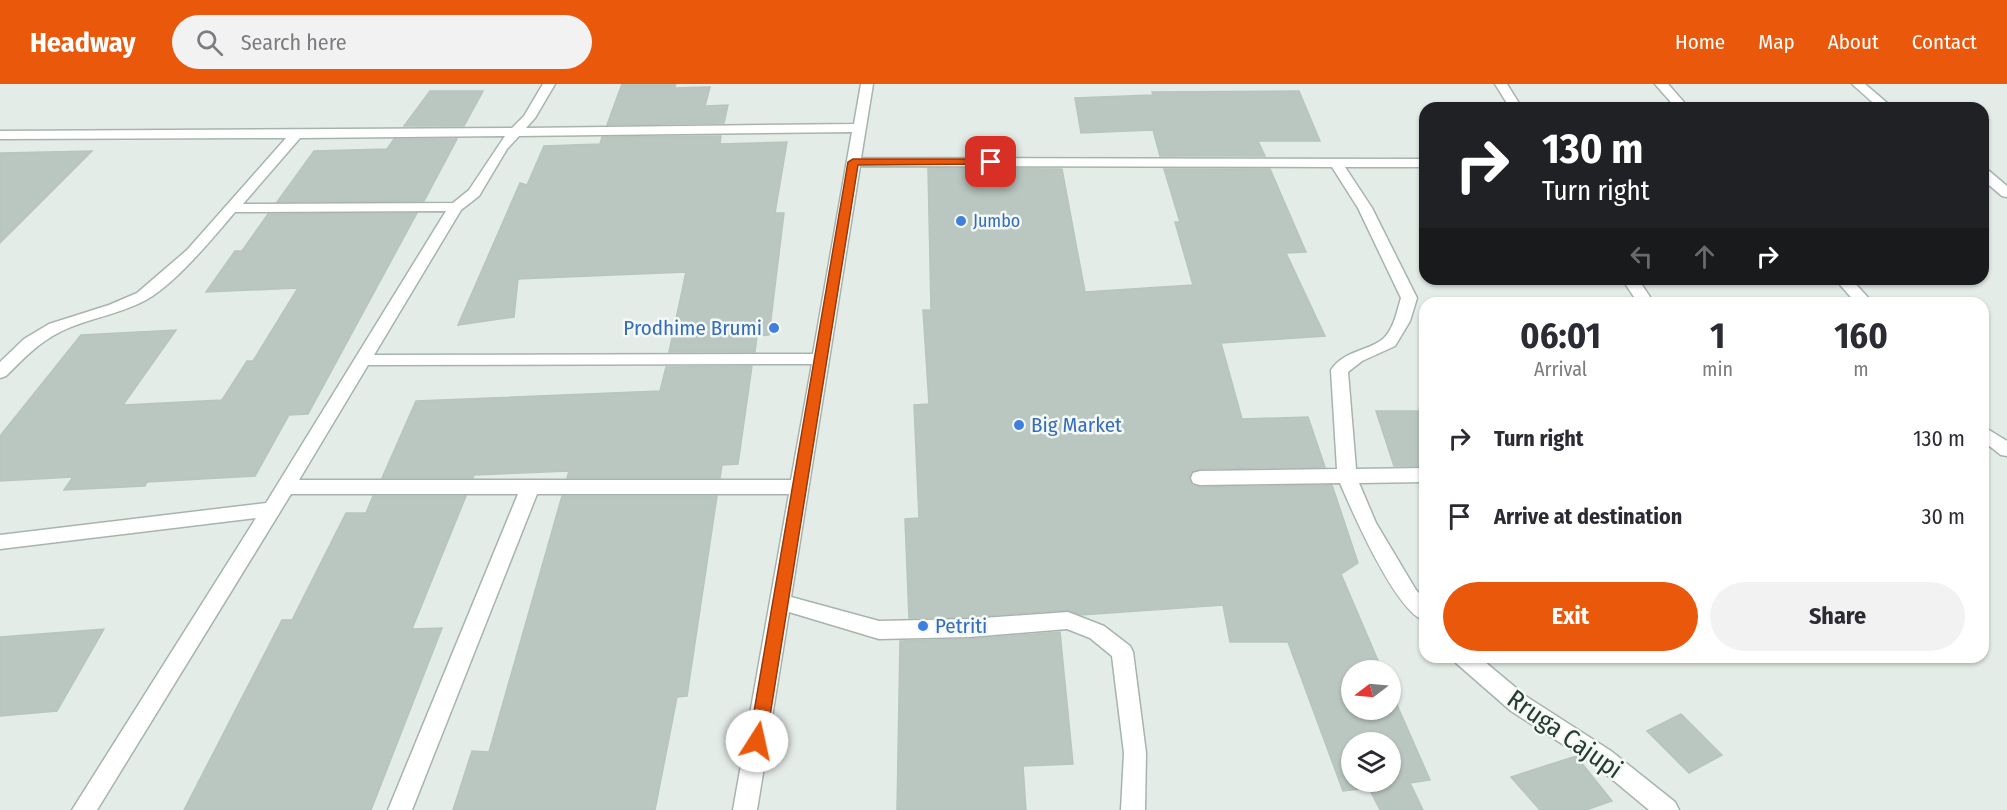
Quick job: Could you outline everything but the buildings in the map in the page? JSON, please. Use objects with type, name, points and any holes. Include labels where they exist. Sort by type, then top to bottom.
[{"type":"street","points":[[84,810],[365,360],[456,207],[474,193],[502,147],[530,118],[549,84]]},
{"type":"street","points":[[745,810],[867,84]]},
{"type":"street","points":[[1501,84],[1512,102]]},
{"type":"street","points":[[1661,84],[1678,102]]},
{"type":"street","points":[[1858,84],[1880,102]]},
{"type":"street","points":[[0,135],[859,128]]},
{"type":"street","points":[[0,372],[30,343],[55,328],[115,308],[142,296],[192,252],[296,134]]},
{"type":"street","points":[[853,162],[1419,163]]},
{"type":"street","points":[[1336,163],[1365,208],[1409,298],[1402,321],[1389,342],[1356,357],[1339,370],[1347,476],[1367,525],[1409,596],[1419,607]]},
{"type":"street","points":[[1989,178],[2007,193]]},
{"type":"street","points":[[232,208],[456,207]]},
{"type":"street","points":[[1848,285],[1860,297]]},
{"type":"street","points":[[365,360],[821,359]]},
{"type":"street","points":[[1989,437],[2007,450]]},
{"type":"street","points":[[1200,478],[1419,475]]},
{"type":"street","points":[[286,487],[800,487]]},
{"type":"street","points":[[400,810],[530,487]]},
{"type":"street","points":[[0,542],[272,509]]},
{"type":"street","points":[[781,602],[879,630],[969,628],[1068,620],[1096,632],[1122,652],[1136,753],[1133,810]]},
{"type":"street","name":"Rruga Cajupi","points":[[1471,663],[1519,704],[1603,758],[1666,810]]},
{"type":"place","name":"Jumbo","points":[[961,221]]},
{"type":"place","name":"Prodhime Brumi","points":[[774,328]]},
{"type":"place","name":"Big Market","points":[[1019,425]]},
{"type":"place","name":"Petriti","points":[[923,626]]},
{"type":"route","points":[[757,741],[853,162],[991,162]]}]
